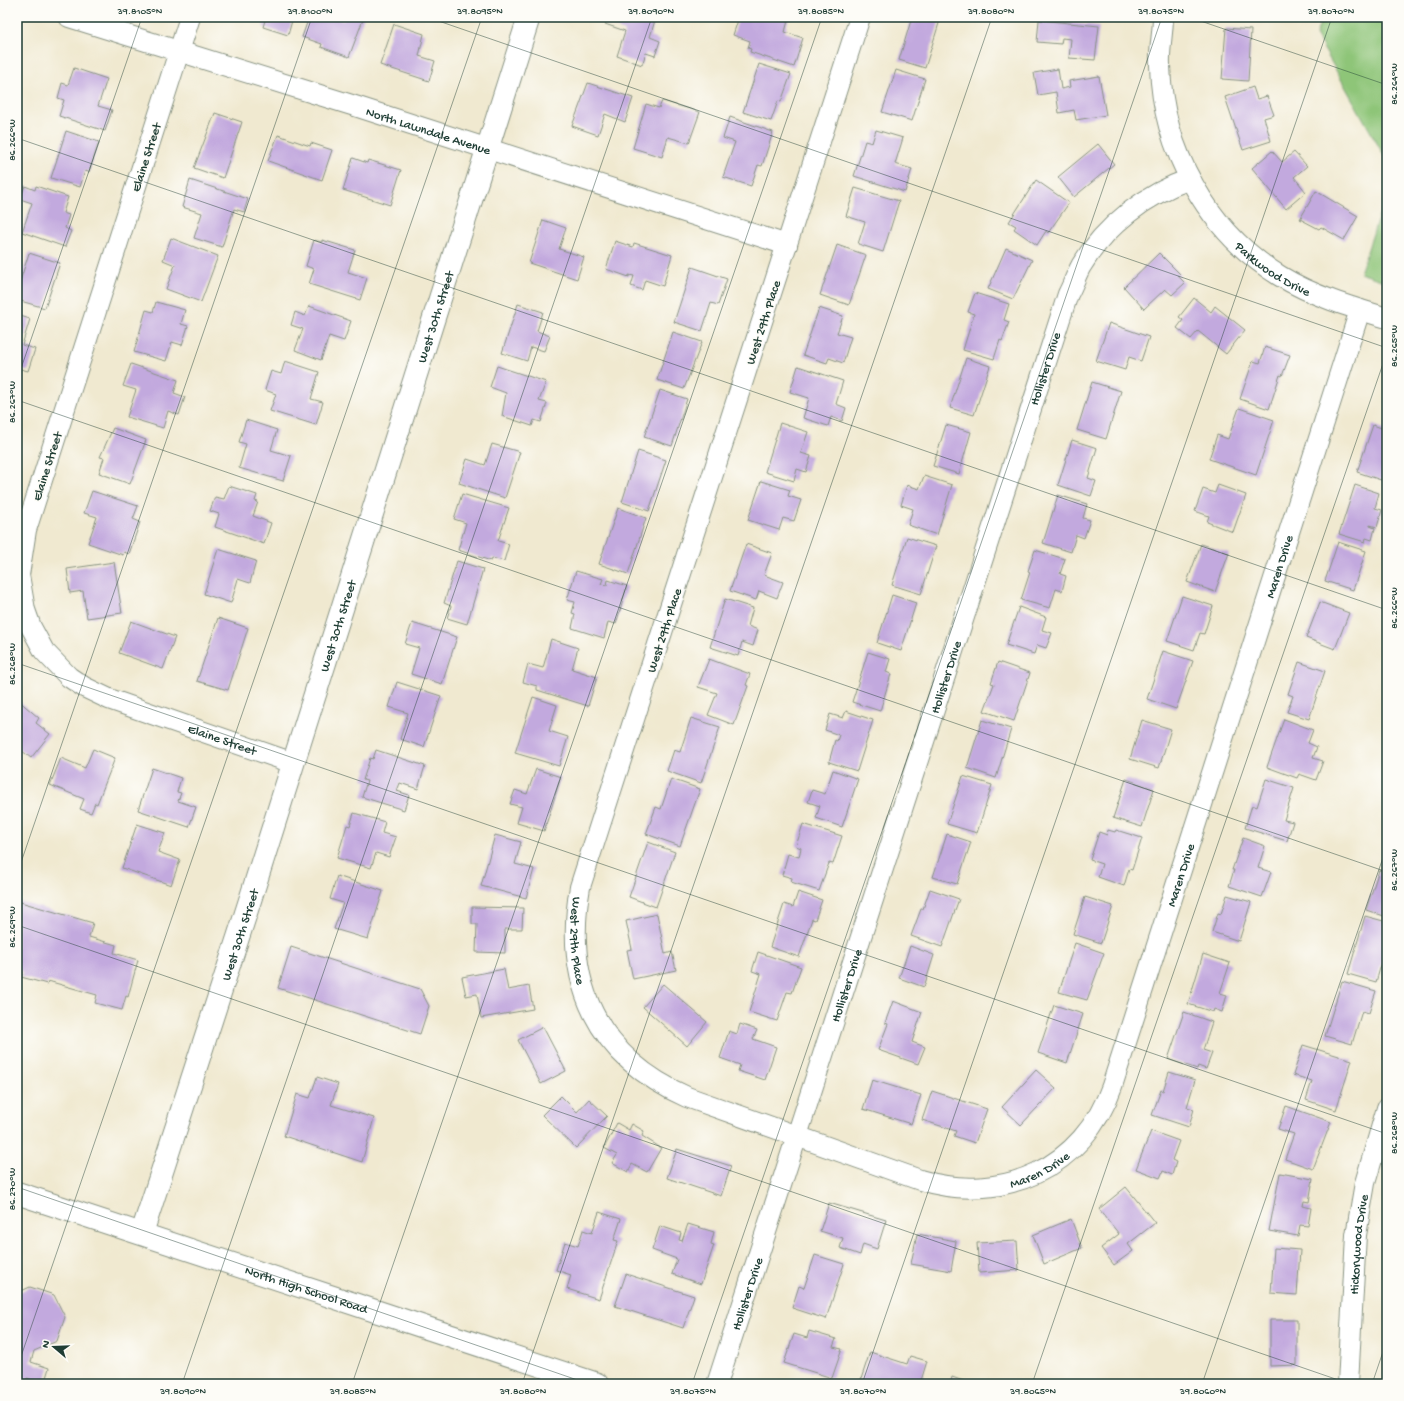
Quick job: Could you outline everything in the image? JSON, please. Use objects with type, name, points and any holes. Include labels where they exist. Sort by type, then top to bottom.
[{"type":"street","name":"North Lawndale Avenue","points":[[70,17],[486,148],[787,246]]},
{"type":"street","name":"Elaine Street","points":[[190,17],[26,530],[19,566],[22,595],[31,627],[42,647],[63,671],[84,687],[122,704],[293,763]]},
{"type":"street","name":"West 30th Street","points":[[142,1233],[293,763],[486,148],[529,17]]},
{"type":"street","name":"West 29th Place","points":[[796,1136],[687,1097],[654,1081],[634,1065],[609,1039],[591,1008],[581,983],[575,949],[575,913],[580,887],[860,17]]},
{"type":"street","points":[[1163,17],[1160,41],[1161,85],[1172,137],[1190,179]]},
{"type":"street","name":"Parkwood Drive","points":[[1190,179],[1203,202],[1225,230],[1265,266],[1304,289],[1360,310],[1387,318]]},
{"type":"street","name":"Hollister Drive","points":[[717,1384],[1068,294],[1082,264],[1108,231],[1135,208],[1157,193],[1190,179]]},
{"type":"street","name":"Maren Drive","points":[[796,1136],[920,1180],[945,1187],[972,1189],[1006,1184],[1024,1179],[1048,1168],[1075,1146],[1098,1118],[1112,1086],[1360,310]]},
{"type":"street","name":"Hickorywood Drive","points":[[1348,1384],[1356,1235],[1365,1183],[1387,1108]]},
{"type":"street","name":"North High School Road","points":[[17,1193],[597,1384]]},
{"type":"green space","points":[[1322,17],[1387,17],[1387,161],[1316,35]]},
{"type":"green space","points":[[1387,191],[1387,282],[1360,273]]},
{"type":"building","points":[[266,17],[293,17],[288,35],[263,27]]},
{"type":"building","points":[[309,17],[333,17],[343,21],[345,17],[364,17],[349,57],[321,47],[322,44],[302,37]]},
{"type":"building","points":[[607,17],[656,17],[650,37],[660,41],[655,56],[646,53],[642,65],[617,56],[625,31],[605,24]]},
{"type":"building","points":[[739,17],[750,19],[751,17],[789,17],[785,32],[803,38],[794,67],[750,52],[751,49],[748,48],[750,41],[733,35]]},
{"type":"building","points":[[912,17],[930,17],[940,20],[925,68],[899,60]]},
{"type":"building","points":[[1039,20],[1099,26],[1095,60],[1069,58],[1071,39],[1062,38],[1061,44],[1037,42]]},
{"type":"building","points":[[394,24],[424,34],[419,56],[435,61],[429,81],[380,65]]},
{"type":"building","points":[[1226,28],[1251,30],[1248,81],[1222,79]]},
{"type":"building","points":[[759,64],[791,74],[781,102],[778,101],[771,121],[743,112]]},
{"type":"building","points":[[74,68],[107,79],[98,106],[112,110],[105,131],[59,116],[64,100],[58,98],[62,83],[68,85]]},
{"type":"building","points":[[1058,69],[1061,89],[1070,87],[1069,81],[1099,76],[1106,115],[1076,120],[1074,110],[1059,113],[1056,92],[1038,95],[1034,73]]},
{"type":"building","points":[[896,70],[925,79],[912,121],[882,112]]},
{"type":"building","points":[[588,83],[633,98],[625,122],[605,114],[598,135],[572,126]]},
{"type":"building","points":[[1253,87],[1257,99],[1267,96],[1274,115],[1264,118],[1271,141],[1243,150],[1225,97]]},
{"type":"building","points":[[662,101],[700,112],[689,143],[668,137],[662,157],[633,148],[646,104],[659,108]]},
{"type":"building","points":[[215,113],[242,122],[223,178],[194,168]]},
{"type":"building","points":[[730,117],[773,132],[762,166],[758,165],[751,186],[723,177],[735,142],[723,138]]},
{"type":"building","points":[[876,130],[903,138],[895,164],[912,169],[905,192],[854,176],[865,141],[872,143]]},
{"type":"building","points":[[66,131],[99,142],[89,172],[85,171],[80,187],[51,178]]},
{"type":"building","points":[[278,135],[310,146],[311,143],[332,150],[322,180],[268,161]]},
{"type":"building","points":[[1098,144],[1114,164],[1074,197],[1058,177]]},
{"type":"building","points":[[1272,151],[1282,162],[1294,152],[1307,166],[1294,177],[1306,192],[1286,209],[1252,168]]},
{"type":"building","points":[[353,158],[367,163],[368,160],[401,170],[390,205],[343,190]]},
{"type":"building","points":[[190,180],[248,199],[244,212],[234,209],[222,247],[194,238],[202,213],[182,207]]},
{"type":"building","points":[[1036,180],[1069,203],[1048,233],[1046,231],[1037,245],[1014,229],[1016,226],[1009,222]]},
{"type":"building","points":[[25,186],[35,190],[36,186],[68,197],[63,213],[69,215],[65,228],[71,231],[65,247],[22,232],[32,203],[20,199]]},
{"type":"building","points":[[855,188],[899,201],[883,252],[858,244],[865,222],[846,216]]},
{"type":"building","points":[[1316,191],[1358,216],[1344,240],[1321,227],[1319,229],[1300,219]]},
{"type":"building","points":[[543,220],[566,228],[559,249],[584,257],[577,279],[529,263]]},
{"type":"building","points":[[171,238],[218,256],[201,302],[166,289],[175,265],[163,260]]},
{"type":"building","points":[[314,240],[322,242],[322,240],[355,250],[348,272],[367,278],[360,300],[309,284],[314,269],[306,266]]},
{"type":"building","points":[[615,241],[633,247],[634,243],[672,255],[663,286],[645,280],[642,290],[631,286],[634,276],[629,275],[629,277],[606,269]]},
{"type":"building","points":[[837,245],[866,255],[849,305],[820,295]]},
{"type":"building","points":[[1006,248],[1032,260],[1013,299],[988,289]]},
{"type":"building","points":[[29,253],[60,263],[45,308],[17,300],[17,291]]},
{"type":"building","points":[[1159,253],[1180,274],[1178,276],[1185,283],[1172,295],[1165,289],[1144,309],[1124,287]]},
{"type":"building","points":[[692,267],[727,279],[718,305],[711,303],[702,331],[674,322]]},
{"type":"building","points":[[975,293],[1009,304],[1004,320],[1009,322],[1002,341],[1000,340],[994,359],[963,350],[974,314],[968,312]]},
{"type":"building","points":[[1194,298],[1211,312],[1215,306],[1245,330],[1226,354],[1198,331],[1191,339],[1177,328],[1183,320],[1179,317]]},
{"type":"building","points":[[156,302],[185,310],[181,324],[188,326],[182,345],[172,342],[166,361],[134,352],[146,310],[153,312]]},
{"type":"building","points":[[518,304],[543,312],[537,331],[550,336],[544,351],[531,347],[527,361],[502,353]]},
{"type":"building","points":[[309,306],[351,321],[344,341],[329,336],[321,360],[295,350],[303,329],[291,325],[295,312],[305,316]]},
{"type":"building","points":[[819,308],[843,316],[837,333],[851,337],[843,363],[829,358],[827,363],[803,355]]},
{"type":"building","points":[[17,315],[30,319],[22,345],[35,349],[28,371],[17,368]]},
{"type":"building","points":[[1109,323],[1149,337],[1141,361],[1129,357],[1125,370],[1096,361]]},
{"type":"building","points":[[673,332],[702,342],[684,389],[657,380]]},
{"type":"building","points":[[1265,347],[1290,355],[1282,376],[1280,375],[1269,409],[1240,399],[1253,361],[1260,363]]},
{"type":"building","points":[[966,358],[990,366],[974,415],[950,408]]},
{"type":"building","points":[[285,361],[319,372],[311,399],[323,402],[316,425],[270,411],[276,394],[265,390],[271,371],[281,374]]},
{"type":"building","points":[[131,364],[178,380],[174,393],[185,397],[179,415],[168,411],[163,428],[127,417],[136,390],[123,386]]},
{"type":"building","points":[[497,366],[546,382],[539,401],[547,403],[541,422],[534,420],[532,426],[502,416],[506,393],[490,387]]},
{"type":"building","points":[[798,366],[843,381],[836,404],[846,408],[842,421],[831,417],[828,426],[803,418],[809,398],[790,392]]},
{"type":"building","points":[[1092,382],[1121,391],[1106,439],[1077,430]]},
{"type":"building","points":[[660,390],[687,399],[672,446],[644,437]]},
{"type":"building","points":[[1239,408],[1274,420],[1256,475],[1209,459],[1217,435],[1228,439]]},
{"type":"building","points":[[246,420],[277,430],[271,450],[291,456],[283,481],[239,468],[246,444],[239,442]]},
{"type":"building","points":[[780,423],[808,432],[801,453],[811,456],[806,472],[797,469],[794,481],[765,472]]},
{"type":"building","points":[[946,425],[971,432],[959,474],[933,466]]},
{"type":"building","points":[[1373,425],[1387,430],[1387,474],[1384,481],[1357,472]]},
{"type":"building","points":[[113,428],[146,440],[130,484],[99,473],[104,458],[100,457]]},
{"type":"building","points":[[1072,440],[1097,448],[1088,478],[1096,481],[1091,496],[1058,485]]},
{"type":"building","points":[[492,444],[520,452],[505,498],[459,483],[467,459],[485,465]]},
{"type":"building","points":[[638,451],[666,460],[649,511],[622,502]]},
{"type":"building","points":[[924,476],[952,485],[937,535],[908,525],[913,509],[901,505],[907,485],[919,489]]},
{"type":"building","points":[[761,481],[790,490],[788,496],[801,500],[794,521],[783,518],[779,530],[748,520]]},
{"type":"building","points":[[1218,485],[1246,495],[1233,532],[1207,522],[1209,516],[1195,511],[1203,489],[1215,493]]},
{"type":"building","points":[[1355,485],[1379,493],[1375,508],[1382,510],[1377,527],[1370,525],[1375,528],[1372,540],[1366,538],[1365,542],[1339,534]]},
{"type":"building","points":[[229,486],[257,495],[255,501],[258,502],[253,516],[271,523],[264,544],[215,527],[219,514],[210,511],[215,497],[224,499]]},
{"type":"building","points":[[92,491],[138,506],[133,519],[140,522],[129,554],[124,552],[123,555],[88,543],[97,517],[84,513]]},
{"type":"building","points":[[462,494],[509,508],[498,541],[509,544],[504,561],[492,558],[491,561],[458,550],[466,523],[454,519]]},
{"type":"building","points":[[1058,495],[1087,504],[1083,518],[1090,520],[1084,538],[1076,535],[1071,552],[1043,543]]},
{"type":"building","points":[[618,508],[646,518],[628,574],[599,564]]},
{"type":"building","points":[[907,537],[936,546],[921,594],[892,585]]},
{"type":"building","points":[[1338,542],[1366,551],[1353,590],[1325,581]]},
{"type":"building","points":[[746,544],[772,553],[764,575],[783,582],[777,598],[759,591],[756,600],[730,591]]},
{"type":"building","points":[[1201,544],[1229,553],[1215,592],[1187,582]]},
{"type":"building","points":[[218,549],[256,561],[250,583],[238,579],[231,603],[204,594]]},
{"type":"building","points":[[1035,550],[1065,559],[1060,574],[1066,576],[1062,591],[1056,589],[1050,608],[1021,600]]},
{"type":"building","points":[[457,561],[483,569],[467,624],[447,618],[451,606],[444,603]]},
{"type":"building","points":[[114,562],[122,613],[87,618],[83,591],[70,593],[67,569]]},
{"type":"building","points":[[576,571],[603,579],[601,584],[607,585],[608,580],[627,586],[616,624],[608,622],[604,638],[572,628],[575,614],[572,613],[575,602],[567,600]]},
{"type":"building","points":[[892,595],[916,603],[901,651],[877,643]]},
{"type":"building","points":[[1182,596],[1213,606],[1204,634],[1200,633],[1194,650],[1167,641]]},
{"type":"building","points":[[725,599],[753,608],[748,626],[758,630],[753,646],[742,642],[738,656],[710,647]]},
{"type":"building","points":[[1320,602],[1349,613],[1335,649],[1306,638]]},
{"type":"building","points":[[1019,607],[1046,617],[1042,630],[1052,633],[1046,648],[1037,645],[1034,654],[1006,645]]},
{"type":"building","points":[[218,618],[248,628],[228,690],[197,681]]},
{"type":"building","points":[[131,621],[175,637],[163,669],[119,653]]},
{"type":"building","points":[[412,623],[457,637],[442,684],[411,674],[419,648],[405,644]]},
{"type":"building","points":[[551,639],[578,648],[572,669],[597,677],[588,706],[537,690],[537,686],[523,682],[528,664],[543,668]]},
{"type":"building","points":[[1163,651],[1193,661],[1176,709],[1147,699]]},
{"type":"building","points":[[868,652],[890,659],[886,672],[891,674],[880,711],[852,702]]},
{"type":"building","points":[[709,659],[750,674],[746,685],[748,686],[734,725],[708,715],[717,693],[698,687]]},
{"type":"building","points":[[998,662],[1030,673],[1014,721],[984,711],[994,684],[991,683]]},
{"type":"building","points":[[1299,662],[1325,671],[1309,719],[1287,712],[1293,696],[1288,694]]},
{"type":"building","points":[[397,682],[441,696],[424,747],[400,739],[408,713],[389,707]]},
{"type":"building","points":[[533,697],[557,705],[549,731],[568,737],[559,766],[515,753]]},
{"type":"building","points":[[18,700],[39,718],[36,723],[50,734],[31,758],[17,747]]},
{"type":"building","points":[[846,711],[873,720],[857,771],[829,762],[835,740],[837,741],[839,735],[825,730],[830,714],[843,718]]},
{"type":"building","points":[[691,718],[720,727],[701,783],[667,771],[674,750],[680,752]]},
{"type":"building","points":[[1284,719],[1313,730],[1308,743],[1317,747],[1313,758],[1323,761],[1316,780],[1299,774],[1297,778],[1267,767]]},
{"type":"building","points":[[982,720],[1011,729],[996,778],[967,768]]},
{"type":"building","points":[[1142,720],[1171,729],[1159,768],[1130,759]]},
{"type":"building","points":[[93,749],[115,758],[97,804],[95,803],[91,813],[80,809],[84,799],[50,785],[61,758],[85,768]]},
{"type":"building","points":[[376,750],[425,766],[418,789],[400,783],[397,791],[409,795],[404,810],[362,797],[367,781],[363,780],[370,758],[373,759]]},
{"type":"building","points":[[152,768],[181,778],[177,792],[181,793],[178,801],[196,807],[189,827],[138,810]]},
{"type":"building","points":[[536,769],[561,777],[544,831],[517,823],[522,807],[510,804],[515,790],[527,794]]},
{"type":"building","points":[[833,770],[858,779],[842,827],[816,818],[820,806],[808,802],[812,790],[825,794]]},
{"type":"building","points":[[963,776],[992,785],[977,833],[947,824]]},
{"type":"building","points":[[671,779],[700,789],[680,846],[646,834],[656,807],[661,809]]},
{"type":"building","points":[[1126,779],[1154,789],[1142,827],[1113,818]]},
{"type":"building","points":[[1266,779],[1294,788],[1284,820],[1293,822],[1287,841],[1245,828],[1252,805],[1257,807]]},
{"type":"building","points":[[354,813],[385,822],[382,833],[396,837],[389,857],[376,853],[371,868],[337,858],[347,825],[350,826]]},
{"type":"building","points":[[137,824],[165,833],[158,852],[180,860],[171,885],[122,868]]},
{"type":"building","points":[[803,824],[842,836],[833,864],[829,863],[819,891],[791,882],[792,878],[782,875],[788,854],[799,857],[801,848],[796,846]]},
{"type":"building","points":[[1108,830],[1115,832],[1116,830],[1142,838],[1132,870],[1129,869],[1124,886],[1098,877],[1102,864],[1090,860],[1099,832],[1107,835]]},
{"type":"building","points":[[947,834],[971,842],[957,884],[933,877]]},
{"type":"building","points":[[495,835],[521,842],[515,864],[534,869],[526,898],[481,886]]},
{"type":"building","points":[[1243,838],[1265,846],[1258,868],[1271,872],[1262,897],[1229,886],[1234,870],[1232,870]]},
{"type":"building","points":[[648,842],[675,852],[656,907],[629,897]]},
{"type":"building","points":[[1379,870],[1387,873],[1387,917],[1366,910]]},
{"type":"building","points":[[337,876],[383,891],[368,939],[334,929],[343,903],[330,899]]},
{"type":"building","points":[[930,889],[959,899],[942,947],[911,936]]},
{"type":"building","points":[[798,892],[822,900],[815,920],[812,919],[799,957],[770,947],[784,904],[793,907]]},
{"type":"building","points":[[1227,895],[1251,902],[1239,941],[1212,932],[1218,913],[1221,914]]},
{"type":"building","points":[[1085,897],[1113,906],[1101,943],[1073,934]]},
{"type":"building","points":[[17,901],[93,923],[89,937],[116,945],[114,953],[138,960],[128,997],[126,996],[122,1010],[95,1003],[97,995],[48,981],[47,984],[21,977],[23,972],[17,970]]},
{"type":"building","points":[[472,907],[523,908],[522,929],[505,929],[505,953],[476,952],[477,924],[472,924]]},
{"type":"building","points":[[657,914],[665,954],[672,952],[676,970],[633,979],[627,950],[632,949],[626,921]]},
{"type":"building","points":[[1365,916],[1387,922],[1387,945],[1376,982],[1348,974]]},
{"type":"building","points":[[1075,943],[1104,953],[1087,1000],[1059,992]]},
{"type":"building","points":[[910,946],[934,955],[924,987],[899,978]]},
{"type":"building","points":[[291,947],[420,989],[429,1006],[420,1034],[278,988]]},
{"type":"building","points":[[758,952],[801,967],[792,993],[787,992],[777,1021],[749,1012],[761,974],[752,971]]},
{"type":"building","points":[[1203,954],[1230,963],[1220,993],[1227,995],[1222,1012],[1214,1009],[1213,1012],[1188,1004]]},
{"type":"building","points":[[504,969],[508,990],[529,986],[533,1009],[481,1018],[477,994],[466,996],[462,977]]},
{"type":"building","points":[[1342,981],[1376,991],[1369,1013],[1362,1011],[1352,1044],[1325,1036]]},
{"type":"building","points":[[663,984],[707,1022],[687,1046],[643,1007]]},
{"type":"building","points":[[893,1001],[922,1012],[912,1042],[925,1047],[918,1064],[878,1050],[888,1024],[885,1023]]},
{"type":"building","points":[[1054,1005],[1083,1014],[1067,1063],[1038,1053]]},
{"type":"building","points":[[1184,1012],[1212,1022],[1203,1050],[1212,1053],[1206,1069],[1198,1066],[1197,1069],[1168,1059]]},
{"type":"building","points":[[740,1024],[757,1030],[753,1039],[776,1047],[765,1080],[738,1071],[740,1065],[720,1058],[729,1031],[737,1034]]},
{"type":"building","points":[[543,1027],[566,1071],[541,1084],[518,1040]]},
{"type":"building","points":[[1303,1045],[1352,1060],[1336,1110],[1306,1100],[1312,1081],[1293,1075]]},
{"type":"building","points":[[1036,1070],[1056,1088],[1021,1125],[1002,1107]]},
{"type":"building","points":[[1169,1072],[1195,1080],[1187,1107],[1194,1109],[1189,1127],[1152,1115],[1161,1090],[1163,1091]]},
{"type":"building","points":[[317,1077],[338,1084],[331,1105],[374,1118],[362,1162],[284,1136],[297,1094],[310,1098]]},
{"type":"building","points":[[872,1080],[921,1095],[911,1124],[863,1109]]},
{"type":"building","points":[[932,1091],[987,1109],[975,1143],[954,1136],[956,1131],[922,1120]]},
{"type":"building","points":[[561,1096],[577,1112],[589,1099],[607,1116],[576,1148],[542,1115]]},
{"type":"building","points":[[1286,1106],[1331,1122],[1313,1169],[1285,1159],[1294,1134],[1278,1129]]},
{"type":"building","points":[[617,1123],[629,1130],[632,1124],[644,1131],[642,1136],[661,1148],[647,1172],[632,1164],[628,1172],[612,1163],[617,1155],[604,1148]]},
{"type":"building","points":[[1151,1131],[1179,1141],[1172,1160],[1176,1162],[1172,1175],[1163,1171],[1160,1178],[1136,1169]]},
{"type":"building","points":[[677,1149],[731,1166],[721,1196],[667,1178]]},
{"type":"building","points":[[1280,1173],[1313,1179],[1309,1202],[1304,1201],[1303,1206],[1311,1208],[1308,1226],[1300,1225],[1298,1236],[1269,1231]]},
{"type":"building","points":[[1126,1187],[1155,1223],[1128,1244],[1133,1251],[1114,1265],[1101,1248],[1119,1234],[1099,1209]]},
{"type":"building","points":[[829,1203],[886,1220],[877,1249],[863,1244],[860,1255],[840,1248],[843,1238],[820,1231]]},
{"type":"building","points":[[599,1212],[621,1219],[614,1240],[618,1241],[599,1299],[567,1289],[571,1275],[556,1270],[565,1242],[578,1246],[583,1230],[592,1233]]},
{"type":"building","points":[[1071,1219],[1082,1248],[1044,1264],[1033,1235]]},
{"type":"building","points":[[688,1224],[714,1232],[711,1244],[714,1245],[701,1284],[672,1274],[677,1259],[652,1250],[660,1226],[681,1233],[679,1240],[682,1241]]},
{"type":"building","points":[[917,1234],[956,1241],[951,1271],[911,1264]]},
{"type":"building","points":[[1017,1241],[1019,1270],[979,1273],[977,1243]]},
{"type":"building","points":[[1274,1248],[1300,1250],[1297,1295],[1271,1293]]},
{"type":"building","points":[[815,1255],[844,1264],[826,1319],[792,1308],[799,1286],[804,1288]]},
{"type":"building","points":[[626,1274],[694,1296],[683,1328],[615,1306]]},
{"type":"building","points":[[30,1287],[54,1295],[65,1317],[57,1341],[34,1351],[31,1362],[49,1368],[44,1384],[27,1378],[25,1384],[17,1384],[17,1293]]},
{"type":"building","points":[[1270,1320],[1297,1320],[1297,1365],[1270,1366]]},
{"type":"building","points":[[809,1331],[836,1339],[833,1347],[842,1349],[832,1378],[784,1363],[794,1334],[807,1338]]},
{"type":"building","points":[[870,1352],[907,1364],[910,1356],[927,1361],[920,1384],[866,1384],[860,1382]]},
{"type":"building","points":[[952,1377],[972,1384],[950,1384]]},
{"type":"building","points":[[1270,1380],[1299,1382],[1299,1384],[1270,1384]]}]
